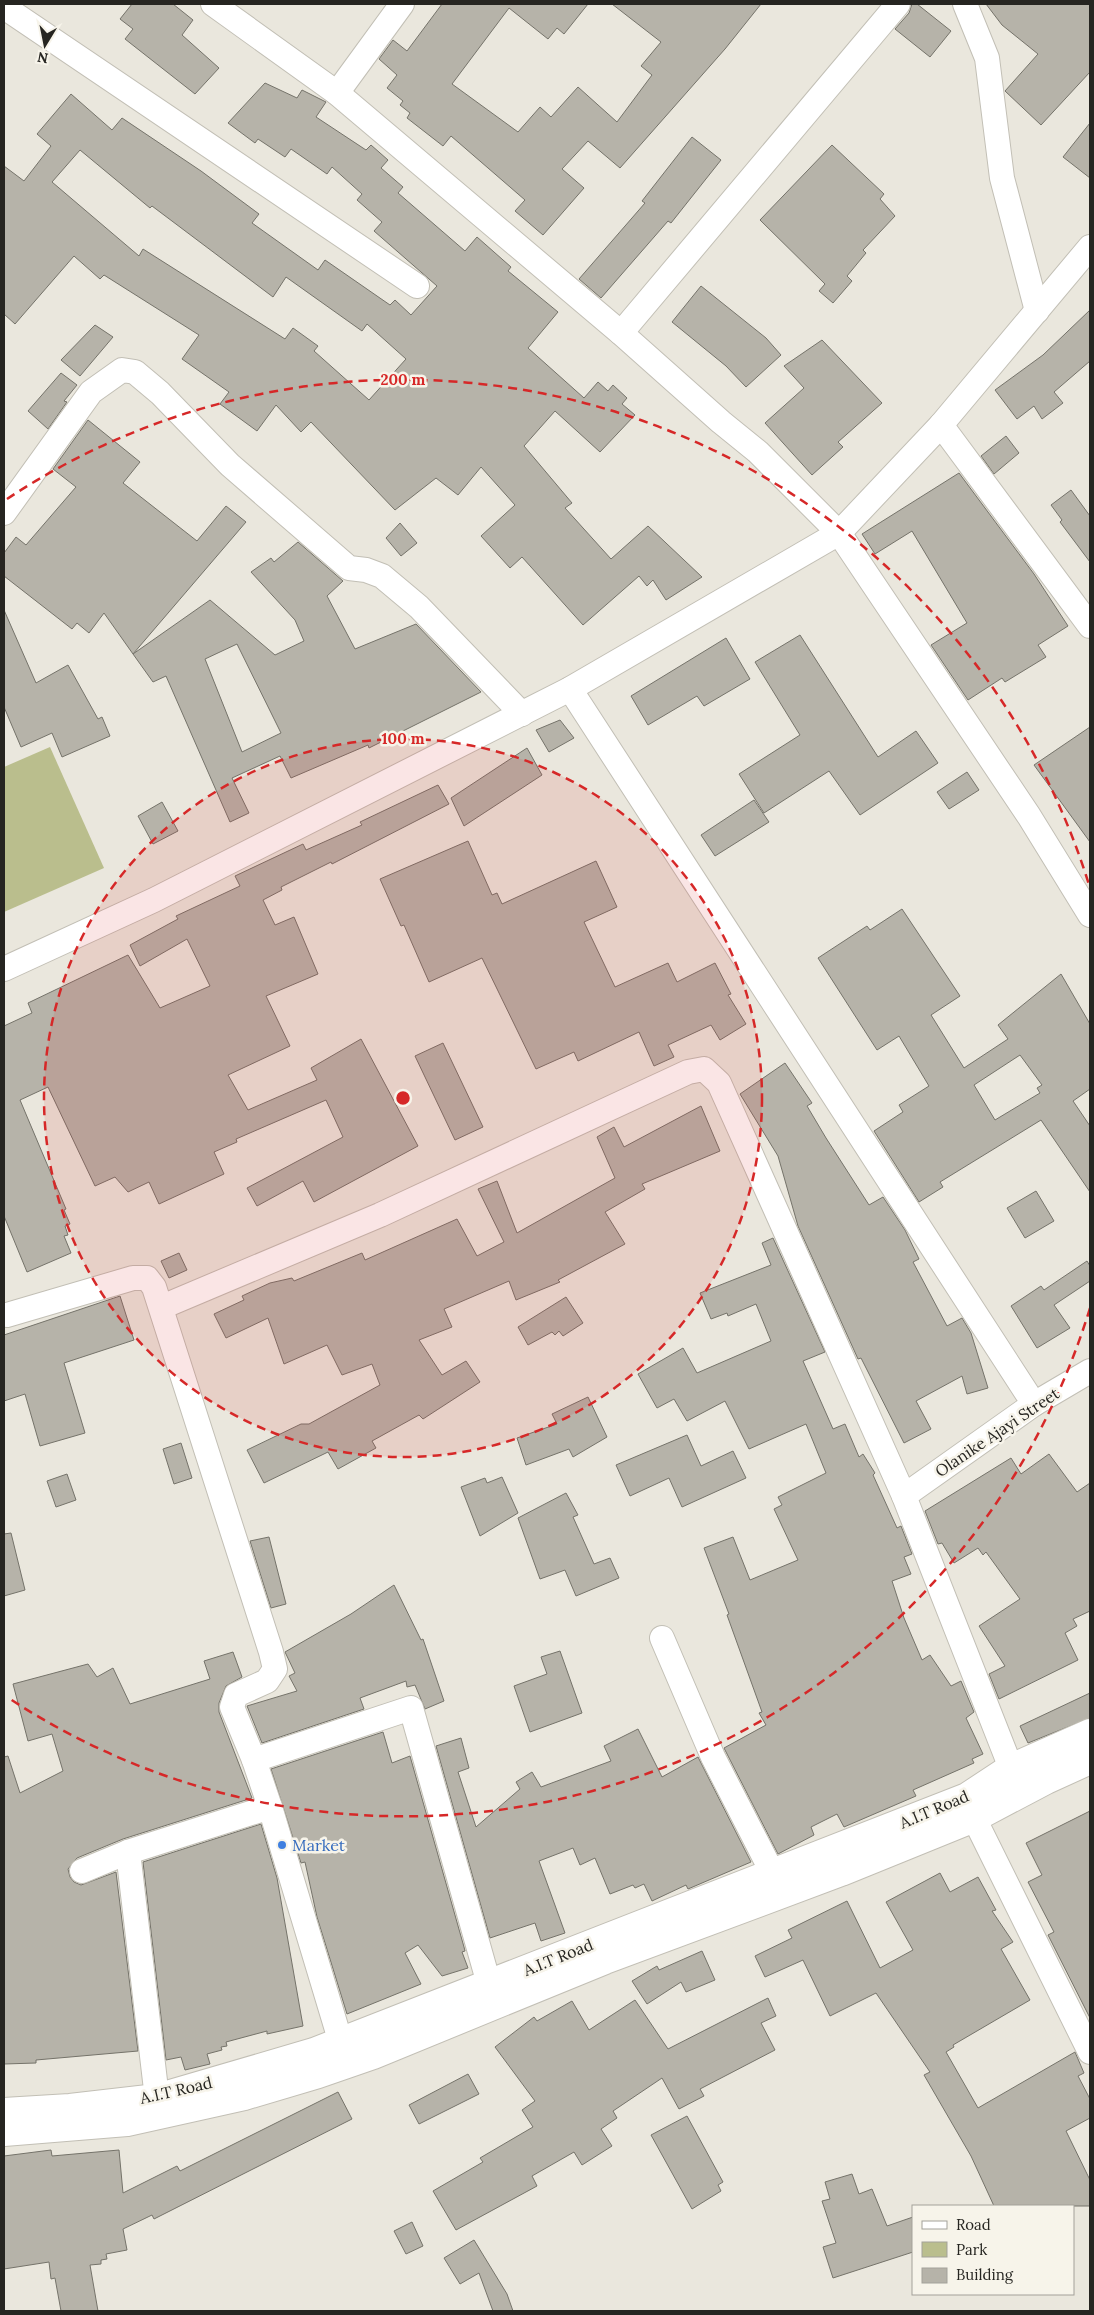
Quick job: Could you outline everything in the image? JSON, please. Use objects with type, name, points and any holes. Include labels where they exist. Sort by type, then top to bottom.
[{"type":"street","points":[[213,4],[337,94],[621,332],[721,422],[758,452],[839,533],[1029,816],[1090,916]]},
{"type":"street","points":[[337,94],[402,4]]},
{"type":"street","points":[[621,332],[898,4]]},
{"type":"street","points":[[965,4],[987,58],[1002,178],[1037,311]]},
{"type":"street","points":[[7,9],[418,286]]},
{"type":"street","points":[[4,969],[154,900],[570,689],[839,533],[941,425],[1090,247]]},
{"type":"street","points":[[4,513],[91,392],[122,370],[135,372],[160,393],[230,465],[349,568],[366,570],[382,576],[419,607],[522,714]]},
{"type":"street","points":[[941,425],[1089,620]]},
{"type":"street","points":[[570,689],[1034,1404]]},
{"type":"street","points":[[162,1307],[380,1215],[688,1072],[704,1069],[719,1083],[904,1496],[1011,1768]]},
{"type":"street","points":[[7,1315],[132,1278],[147,1278],[154,1287],[162,1307],[274,1669],[267,1681],[236,1695],[232,1707],[254,1760],[270,1806],[341,2042]]},
{"type":"street","name":"Olanike Ajayi Street","points":[[904,1496],[1034,1404],[1090,1371]]},
{"type":"street","points":[[662,1638],[713,1757],[773,1874]]},
{"type":"street","points":[[254,1760],[412,1708],[489,1984]]},
{"type":"street","name":"A.I.T Road","points":[[4,2132],[127,2122],[244,2096],[373,2055],[605,1960],[773,1898],[967,1797],[1011,1768],[1090,1732]]},
{"type":"street","name":"A.I.T Road","points":[[4,2112],[70,2108],[157,2098],[314,2052],[773,1874],[974,1818],[1046,1780],[1090,1760]]},
{"type":"street","points":[[82,1871],[128,1852],[270,1806]]},
{"type":"street","points":[[974,1818],[1090,2052]]},
{"type":"street","points":[[128,1852],[157,2098]]},
{"type":"green space","points":[[50,747],[104,868],[4,912],[4,767]]},
{"type":"building","points":[[132,4],[173,4],[193,20],[182,35],[219,68],[195,94],[125,39],[133,29],[120,19]]},
{"type":"building","points":[[442,4],[588,4],[564,34],[557,28],[548,39],[509,8],[452,84],[518,132],[540,107],[551,117],[578,87],[617,122],[652,75],[641,66],[661,42],[612,4],[761,4],[725,49],[620,168],[588,141],[562,169],[584,188],[543,235],[515,211],[525,200],[451,136],[443,146],[407,118],[410,113],[400,105],[403,101],[387,88],[397,75],[379,59],[393,40],[407,51]]},
{"type":"building","points":[[912,4],[917,4],[951,31],[930,57],[895,29],[909,13]]},
{"type":"building","points":[[986,4],[1090,4],[1090,72],[1041,125],[1005,91],[1038,54],[1002,25]]},
{"type":"building","points":[[265,83],[297,98],[302,90],[326,102],[316,117],[366,150],[371,145],[388,160],[381,168],[403,187],[398,193],[465,251],[477,237],[511,267],[508,271],[558,312],[528,348],[584,398],[598,382],[608,391],[613,385],[627,398],[622,404],[635,415],[600,452],[555,411],[524,446],[572,503],[565,508],[611,559],[648,526],[702,577],[666,600],[653,580],[647,586],[639,576],[583,625],[522,557],[510,568],[481,536],[515,505],[481,467],[458,495],[436,478],[395,510],[311,422],[301,432],[276,405],[257,431],[220,404],[229,392],[182,359],[199,335],[104,275],[100,279],[74,256],[15,324],[4,314],[4,166],[24,181],[51,146],[37,134],[71,94],[112,130],[122,118],[201,171],[259,214],[252,223],[318,270],[325,260],[390,305],[395,300],[411,315],[437,286],[374,231],[382,222],[357,200],[362,194],[332,167],[327,174],[291,149],[285,157],[258,139],[255,143],[228,123]],"holes":[[[80,150],[150,208],[152,206],[273,297],[286,277],[362,331],[367,324],[406,359],[369,400],[314,351],[318,346],[293,328],[285,339],[143,249],[139,256],[52,182]]]},
{"type":"building","points":[[1090,123],[1090,178],[1063,157]]},
{"type":"building","points":[[692,137],[721,160],[671,223],[668,221],[601,298],[579,279],[645,203],[642,201]]},
{"type":"building","points":[[832,145],[884,194],[880,199],[895,216],[863,250],[866,253],[847,276],[852,281],[833,303],[819,291],[825,284],[760,220]]},
{"type":"building","points":[[701,286],[766,338],[781,355],[746,387],[726,366],[672,322]]},
{"type":"building","points":[[1090,310],[1090,361],[1054,392],[1063,403],[1042,419],[1034,406],[1017,419],[995,390],[1043,355]]},
{"type":"building","points":[[95,325],[113,337],[80,376],[61,360]]},
{"type":"building","points":[[822,340],[882,403],[838,442],[843,447],[812,475],[765,423],[804,388],[784,366]]},
{"type":"building","points":[[61,373],[77,385],[64,401],[67,402],[48,429],[28,411]]},
{"type":"building","points":[[88,420],[140,462],[123,483],[197,541],[226,506],[246,522],[133,654],[104,613],[89,633],[77,623],[72,629],[4,576],[4,553],[16,537],[26,545],[76,487],[53,469]]},
{"type":"building","points":[[1006,436],[1019,453],[994,474],[981,456]]},
{"type":"building","points":[[959,473],[1034,574],[1068,626],[1038,645],[1046,657],[1005,682],[1002,678],[968,700],[931,645],[967,623],[912,531],[875,554],[862,534]]},
{"type":"building","points":[[1071,490],[1090,516],[1090,562],[1060,522],[1062,520],[1051,505]]},
{"type":"building","points":[[400,523],[417,543],[401,556],[386,538]]},
{"type":"building","points":[[298,542],[343,581],[327,596],[355,649],[416,624],[481,692],[369,748],[368,745],[291,778],[280,756],[232,778],[249,813],[230,822],[166,676],[153,682],[133,654],[210,600],[275,655],[304,641],[295,620],[251,572],[271,558],[274,562]],"holes":[[[237,644],[281,733],[242,752],[205,659]]]},
{"type":"building","points":[[4,610],[36,683],[68,665],[98,719],[102,717],[110,736],[62,757],[52,733],[21,747],[4,707]]},
{"type":"building","points":[[800,635],[878,757],[916,731],[938,763],[860,815],[829,771],[764,813],[739,774],[800,735],[755,662]]},
{"type":"building","points":[[726,638],[750,679],[704,706],[697,696],[648,725],[631,696]]},
{"type":"building","points":[[560,720],[574,738],[549,752],[536,730]]},
{"type":"building","points":[[1090,727],[1090,842],[1034,765]]},
{"type":"building","points":[[527,748],[542,775],[464,826],[451,798]]},
{"type":"building","points":[[967,772],[979,790],[949,809],[937,792]]},
{"type":"building","points":[[438,785],[449,804],[332,864],[331,862],[281,887],[282,890],[263,900],[275,925],[294,917],[318,974],[266,996],[290,1046],[228,1075],[248,1110],[317,1080],[311,1068],[361,1039],[418,1146],[314,1202],[303,1181],[257,1206],[247,1188],[343,1137],[326,1100],[236,1139],[237,1142],[214,1152],[224,1174],[159,1204],[149,1182],[128,1192],[115,1177],[95,1186],[48,1087],[20,1100],[66,1209],[64,1210],[70,1224],[65,1226],[68,1235],[64,1236],[71,1253],[27,1272],[4,1216],[4,1026],[32,1013],[28,1003],[128,955],[160,1008],[210,986],[187,939],[140,966],[130,945],[178,919],[176,916],[240,886],[235,876],[303,844],[306,850],[362,825],[360,822]]},
{"type":"building","points":[[754,800],[769,822],[715,856],[701,835]]},
{"type":"building","points":[[162,802],[178,831],[153,844],[138,816]]},
{"type":"building","points":[[468,841],[492,895],[497,893],[502,904],[596,861],[617,907],[584,922],[615,987],[668,963],[677,982],[715,963],[731,994],[728,995],[746,1024],[720,1040],[711,1025],[668,1045],[674,1057],[654,1066],[639,1032],[578,1061],[574,1052],[536,1069],[482,958],[429,982],[404,925],[401,926],[380,879]]},
{"type":"building","points":[[902,909],[960,996],[931,1015],[964,1068],[1008,1039],[998,1025],[1061,974],[1090,1024],[1090,1089],[1073,1101],[1090,1126],[1090,1192],[1041,1120],[940,1182],[943,1187],[919,1202],[874,1131],[903,1112],[899,1105],[929,1086],[899,1036],[877,1050],[818,958],[867,926],[870,930]],"holes":[[[1020,1055],[1042,1085],[1037,1088],[1040,1093],[995,1120],[974,1085]]]},
{"type":"building","points":[[443,1043],[483,1127],[455,1140],[415,1056]]},
{"type":"building","points":[[785,1063],[812,1103],[807,1106],[869,1205],[883,1197],[905,1230],[919,1259],[913,1262],[947,1326],[962,1318],[971,1333],[988,1388],[967,1394],[962,1376],[916,1401],[931,1429],[904,1443],[861,1358],[858,1359],[798,1226],[778,1156],[740,1094]]},
{"type":"building","points":[[701,1106],[720,1151],[642,1184],[645,1189],[605,1212],[625,1244],[558,1280],[560,1282],[516,1300],[509,1281],[444,1309],[452,1327],[419,1340],[442,1375],[466,1361],[480,1382],[423,1419],[419,1415],[372,1441],[376,1448],[338,1469],[328,1452],[264,1483],[247,1450],[301,1424],[309,1424],[380,1385],[372,1364],[342,1375],[327,1345],[284,1364],[268,1318],[226,1338],[214,1314],[244,1300],[242,1296],[270,1283],[292,1278],[294,1281],[362,1253],[365,1260],[457,1219],[477,1256],[504,1242],[478,1189],[497,1181],[517,1233],[615,1178],[597,1137],[614,1127],[624,1147]]},
{"type":"building","points":[[1036,1191],[1054,1221],[1025,1238],[1007,1208]]},
{"type":"building","points":[[773,1238],[825,1352],[803,1361],[833,1429],[845,1424],[859,1457],[863,1454],[875,1473],[873,1475],[897,1528],[901,1526],[912,1554],[904,1557],[911,1574],[892,1581],[904,1618],[922,1660],[930,1655],[951,1686],[961,1681],[974,1712],[966,1718],[983,1754],[972,1759],[974,1763],[913,1790],[916,1796],[844,1827],[837,1814],[811,1827],[814,1835],[778,1854],[724,1748],[766,1725],[759,1713],[762,1712],[727,1615],[729,1614],[704,1548],[733,1537],[750,1580],[798,1560],[774,1509],[782,1505],[778,1497],[826,1473],[806,1424],[749,1449],[725,1401],[687,1421],[674,1399],[657,1408],[638,1374],[683,1348],[697,1373],[771,1341],[756,1304],[728,1316],[727,1313],[711,1319],[700,1293],[771,1265],[762,1243]]},
{"type":"building","points":[[179,1253],[187,1270],[169,1278],[161,1261]]},
{"type":"building","points":[[1087,1261],[1090,1266],[1090,1281],[1054,1305],[1070,1328],[1037,1348],[1011,1306],[1041,1286],[1044,1290]]},
{"type":"building","points":[[120,1296],[134,1340],[64,1363],[85,1433],[40,1446],[25,1394],[4,1401],[4,1335]]},
{"type":"building","points":[[566,1297],[583,1323],[563,1336],[559,1331],[555,1335],[552,1332],[528,1345],[518,1327]]},
{"type":"building","points":[[588,1397],[607,1437],[573,1457],[569,1449],[526,1465],[517,1438],[557,1424],[552,1414]]},
{"type":"building","points":[[687,1435],[701,1466],[733,1451],[746,1478],[682,1507],[669,1478],[630,1496],[616,1465]]},
{"type":"building","points":[[181,1443],[192,1478],[174,1484],[163,1449]]},
{"type":"building","points":[[1049,1454],[1077,1492],[1090,1483],[1090,1611],[1073,1619],[1077,1626],[1065,1633],[1078,1660],[999,1699],[989,1674],[1005,1666],[979,1626],[1020,1599],[986,1552],[983,1555],[978,1548],[954,1563],[942,1543],[938,1544],[925,1511],[1011,1458],[1021,1474]]},
{"type":"building","points":[[67,1474],[76,1500],[56,1507],[47,1481]]},
{"type":"building","points":[[502,1477],[518,1513],[480,1536],[461,1487],[485,1478],[487,1483]]},
{"type":"building","points":[[566,1493],[578,1515],[573,1517],[594,1564],[610,1558],[619,1578],[576,1596],[565,1570],[540,1579],[518,1518]]},
{"type":"building","points":[[11,1533],[25,1590],[4,1596],[4,1534]]},
{"type":"building","points":[[269,1537],[286,1604],[271,1608],[250,1541]]},
{"type":"building","points":[[394,1585],[421,1640],[423,1639],[444,1701],[425,1709],[415,1685],[407,1687],[406,1681],[360,1698],[364,1709],[262,1743],[247,1706],[297,1691],[289,1676],[295,1673],[285,1652],[351,1614]]},
{"type":"building","points":[[560,1651],[582,1713],[530,1732],[514,1686],[547,1674],[541,1657]]},
{"type":"building","points":[[233,1652],[242,1677],[226,1686],[219,1703],[219,1712],[252,1798],[123,1839],[77,1858],[68,1869],[70,1877],[74,1882],[81,1885],[116,1872],[138,2051],[36,2060],[36,2063],[4,2064],[4,1757],[8,1756],[20,1793],[63,1771],[52,1734],[28,1741],[13,1684],[88,1664],[97,1677],[113,1668],[130,1704],[210,1679],[204,1661]]},
{"type":"building","points":[[1090,1693],[1090,1718],[1028,1743],[1020,1726]]},
{"type":"building","points":[[638,1729],[662,1777],[698,1757],[751,1862],[688,1889],[686,1885],[652,1901],[644,1884],[635,1888],[633,1885],[610,1894],[595,1858],[580,1865],[573,1848],[539,1861],[565,1933],[541,1941],[535,1923],[490,1938],[436,1746],[461,1738],[469,1768],[458,1772],[476,1827],[520,1789],[516,1782],[532,1772],[541,1787],[611,1761],[604,1746]]},
{"type":"building","points":[[383,1732],[392,1763],[410,1756],[464,1947],[465,1951],[462,1952],[468,1968],[442,1976],[418,1945],[405,1953],[421,1984],[347,2014],[317,1917],[305,1862],[301,1863],[271,1769]]},
{"type":"building","points":[[1090,1811],[1090,2018],[1048,1935],[1054,1932],[1028,1882],[1042,1875],[1026,1843]]},
{"type":"building","points":[[261,1824],[277,1878],[303,2026],[267,2034],[267,2031],[226,2042],[227,2046],[221,2047],[222,2050],[207,2054],[210,2064],[185,2070],[181,2057],[166,2060],[143,1862]]},
{"type":"building","points":[[940,1873],[950,1892],[978,1877],[996,1910],[992,1911],[1013,1942],[1001,1949],[1030,2000],[953,2045],[954,2047],[946,2052],[978,2108],[1075,2052],[1084,2073],[1078,2076],[1090,2099],[1090,2118],[1066,2131],[1090,2180],[1090,2206],[994,2205],[971,2156],[924,2075],[930,2072],[876,1993],[830,2016],[803,1960],[765,1977],[755,1956],[792,1938],[788,1930],[847,1901],[880,1968],[913,1950],[886,1902]]},
{"type":"building","points":[[702,1951],[715,1980],[686,1992],[681,1982],[647,2004],[632,1981],[657,1966],[659,1970]]},
{"type":"building","points":[[768,1998],[776,2016],[761,2023],[775,2050],[700,2089],[704,2096],[679,2109],[662,2078],[613,2111],[617,2118],[601,2129],[612,2146],[582,2165],[574,2152],[532,2176],[537,2186],[456,2230],[433,2191],[483,2162],[480,2158],[533,2127],[522,2110],[535,2101],[495,2047],[534,2017],[537,2021],[572,2001],[589,2030],[635,2000],[668,2049]]},
{"type":"building","points":[[468,2074],[479,2094],[419,2124],[409,2105]]},
{"type":"building","points":[[338,2092],[352,2119],[154,2219],[152,2215],[123,2229],[127,2250],[106,2254],[107,2259],[101,2260],[101,2264],[90,2265],[98,2311],[61,2311],[55,2278],[51,2279],[49,2262],[4,2269],[4,2156],[51,2150],[52,2156],[119,2150],[123,2193],[177,2166],[180,2171]]},
{"type":"building","points":[[687,2116],[723,2182],[718,2185],[721,2191],[692,2209],[651,2135]]},
{"type":"building","points":[[852,2174],[859,2194],[872,2189],[887,2226],[912,2217],[912,2252],[833,2278],[823,2247],[836,2243],[822,2201],[830,2199],[825,2182]]},
{"type":"building","points":[[412,2222],[423,2246],[406,2254],[394,2231]]},
{"type":"building","points":[[474,2240],[507,2294],[513,2311],[493,2311],[479,2273],[460,2284],[444,2258]]},
{"type":"place","name":"Market","points":[[282,1845]]}]
